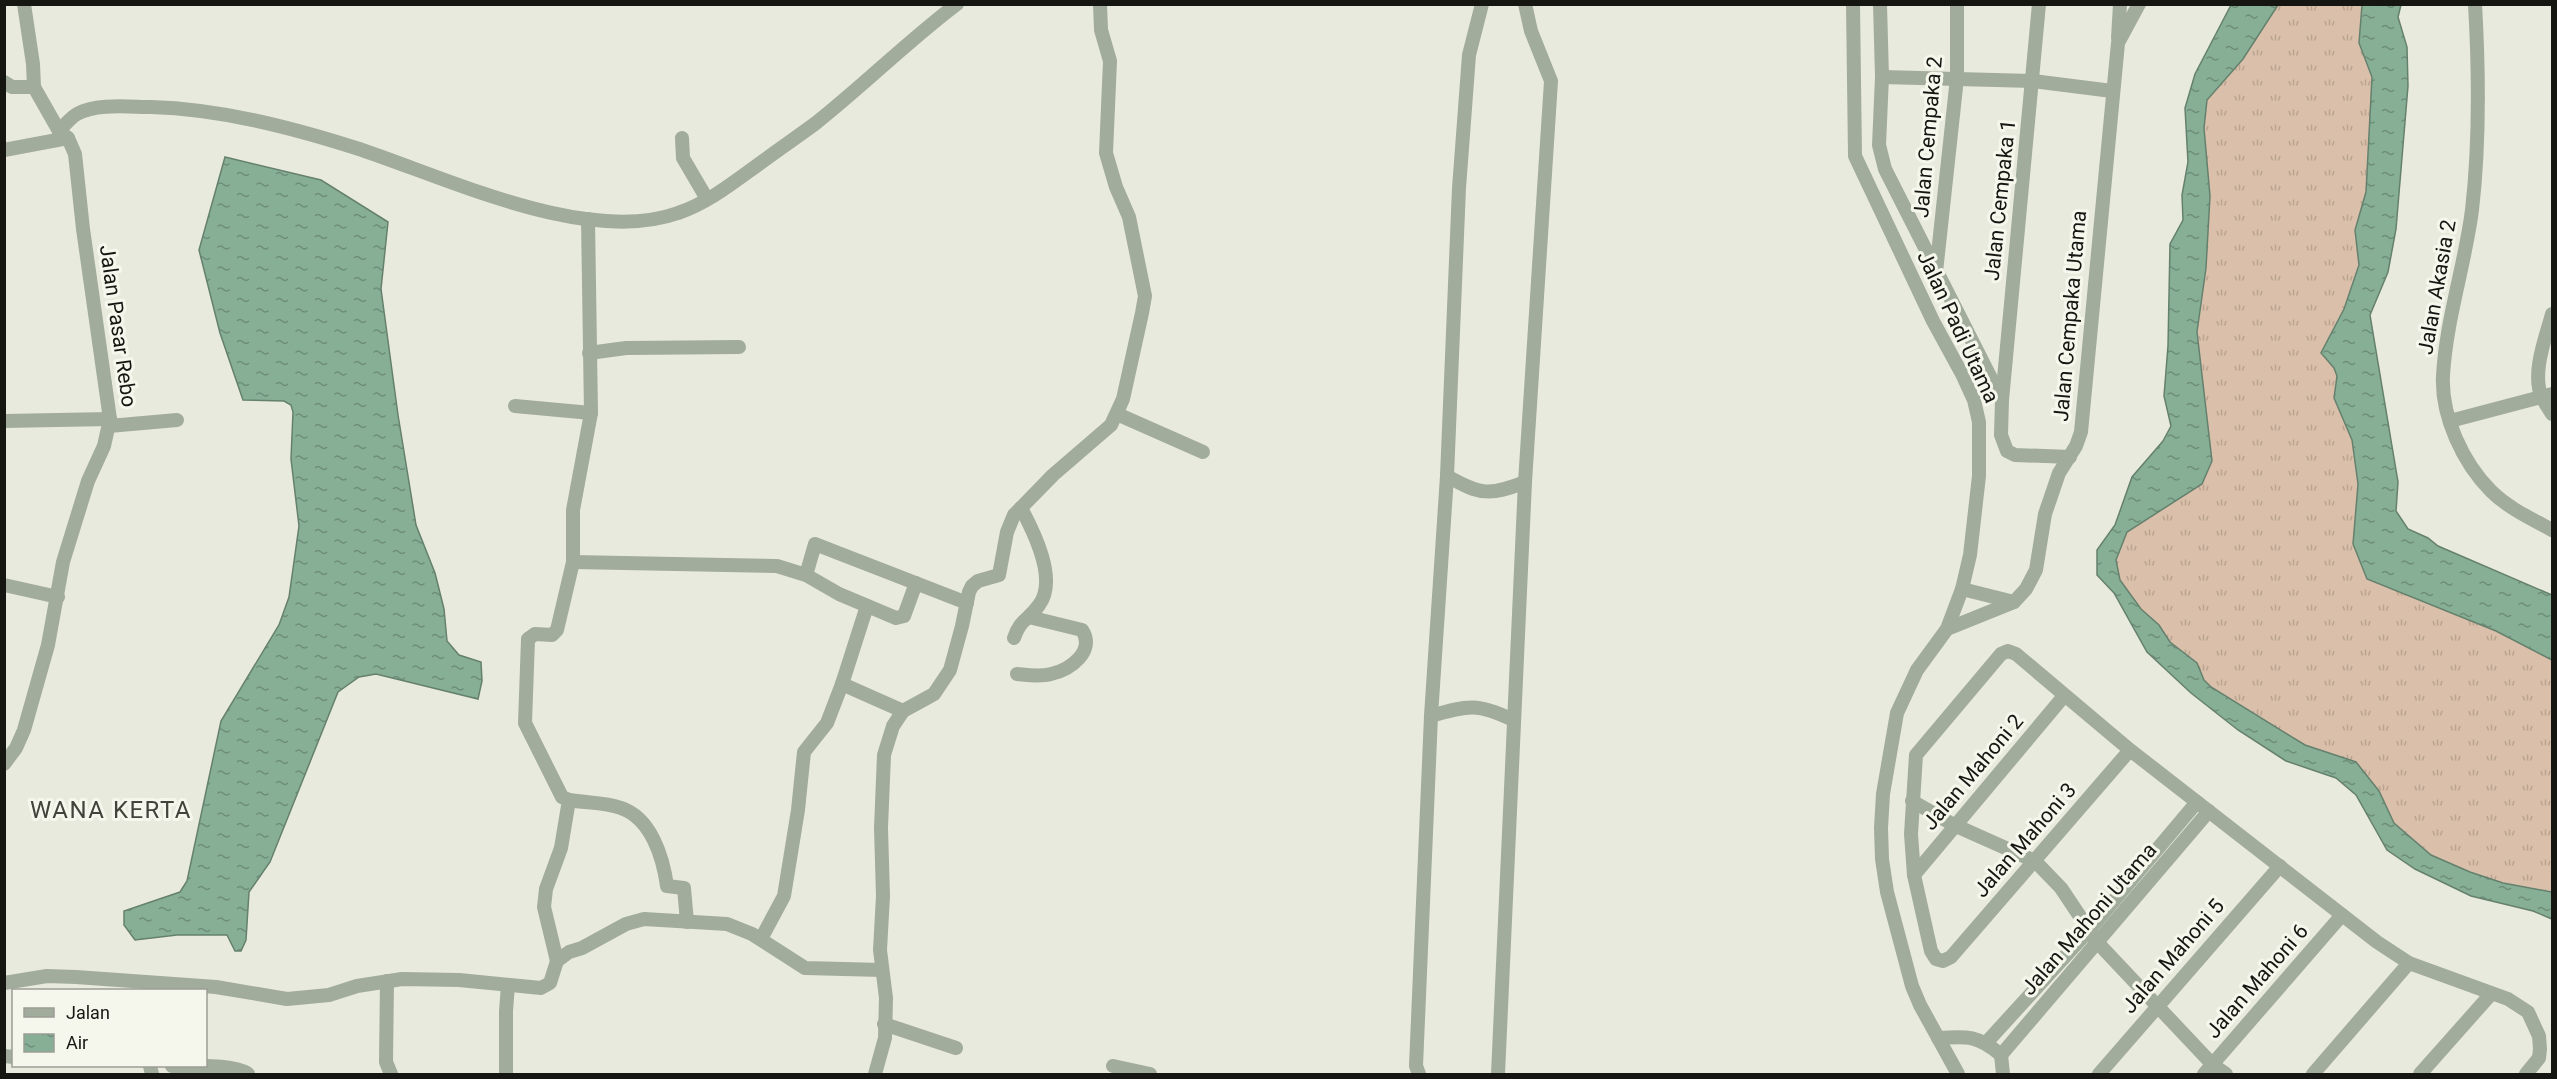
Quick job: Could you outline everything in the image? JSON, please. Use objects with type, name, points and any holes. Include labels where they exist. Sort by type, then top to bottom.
[{"type":"street","points":[[4,82],[12,87],[34,87],[24,4]]},
{"type":"street","points":[[4,150],[63,135],[76,114],[97,109],[124,106],[186,108],[236,116],[354,148],[508,200],[555,213],[624,222],[649,220],[679,213],[719,192],[816,122],[916,35],[957,4]]},
{"type":"street","points":[[875,1074],[882,1056],[885,1024],[885,984],[880,950],[884,896],[881,828],[884,755],[893,726],[903,711],[934,694],[943,683],[955,654],[972,586],[978,581],[999,575],[1010,524],[1021,508],[1053,475],[1100,437],[1111,425],[1117,414],[1130,370],[1145,296],[1129,217],[1106,153],[1110,62],[1101,30],[1100,4]]},
{"type":"street","points":[[1419,1074],[1416,1066],[1431,716],[1447,476],[1460,177],[1469,55],[1482,4]]},
{"type":"street","points":[[1498,1074],[1525,482],[1551,81],[1531,31],[1525,4]]},
{"type":"street","name":"Jalan Padi Utama","points":[[1853,4],[1855,156],[1928,311],[1963,376],[1974,400],[1979,422],[1979,476],[1970,555],[1962,589],[1947,629],[1933,644],[1917,670],[1898,713],[1884,794],[1881,828],[1884,870],[1895,924],[1920,1005],[1958,1074]]},
{"type":"street","points":[[1880,4],[1881,158],[2002,400]]},
{"type":"street","name":"Jalan Cempaka 2","points":[[1936,272],[1957,78],[1957,4]]},
{"type":"street","name":"Jalan Cempaka 1","points":[[2039,4],[2002,400],[2001,435],[2007,451],[2023,456],[2070,456]]},
{"type":"street","points":[[2118,44],[2120,4]]},
{"type":"street","points":[[2118,44],[2139,4]]},
{"type":"street","name":"Jalan Akasia 2","points":[[2475,4],[2479,111],[2476,176],[2469,236],[2446,348],[2443,379],[2450,421],[2469,463],[2492,492],[2525,515],[2553,530]]},
{"type":"street","name":"Jalan Cempaka Utama","points":[[2014,602],[2026,589],[2036,570],[2046,514],[2059,473],[2076,447],[2083,420],[2118,44]]},
{"type":"street","points":[[1882,77],[2033,81],[2112,91]]},
{"type":"street","name":"Jalan Pasar Rebo","points":[[4,764],[10,748],[24,730],[48,645],[63,562],[109,422],[75,154],[34,87]]},
{"type":"street","points":[[682,138],[683,158],[707,199]]},
{"type":"street","points":[[588,219],[591,413],[573,510],[573,562],[557,630],[552,635],[535,634],[528,639],[525,717],[527,728],[560,794],[569,800],[619,807],[633,813],[648,830],[661,857],[667,886],[684,888],[687,922]]},
{"type":"street","points":[[2553,314],[2541,360],[2539,379],[2553,414]]},
{"type":"street","points":[[589,353],[626,348],[739,347]]},
{"type":"street","points":[[2450,421],[2547,395]]},
{"type":"street","points":[[515,406],[591,413]]},
{"type":"street","points":[[1117,414],[1203,452]]},
{"type":"street","points":[[4,421],[177,420]]},
{"type":"street","points":[[1447,476],[1470,489],[1484,493],[1500,492],[1525,482]]},
{"type":"street","points":[[1014,638],[1019,624],[1040,604],[1044,596],[1046,577],[1034,532],[1021,508]]},
{"type":"street","points":[[806,575],[815,544],[967,603]]},
{"type":"street","points":[[573,562],[777,566],[806,575],[867,606],[901,618],[916,583]]},
{"type":"street","points":[[4,585],[58,597]]},
{"type":"street","points":[[1962,589],[2014,602]]},
{"type":"street","points":[[1947,629],[2014,602]]},
{"type":"street","points":[[761,939],[784,896],[798,810],[804,752],[827,723],[867,606]]},
{"type":"street","points":[[1017,674],[1051,675],[1076,662],[1085,651],[1086,636],[1082,630],[1029,616]]},
{"type":"street","points":[[1914,875],[1911,834],[1917,755],[2001,654],[2008,651],[2016,654],[2130,750],[2342,915],[2409,963],[2508,999],[2529,1012],[2539,1036],[2538,1058],[2526,1074]]},
{"type":"street","points":[[842,684],[903,711]]},
{"type":"street","name":"Jalan Mahoni 2","points":[[1914,875],[2064,696]]},
{"type":"street","points":[[1431,716],[1463,706],[1490,708],[1513,720]]},
{"type":"street","name":"Jalan Mahoni 3","points":[[1914,875],[1931,951],[1936,959],[1943,961],[1951,957],[2130,750]]},
{"type":"street","points":[[4,983],[47,976],[76,976],[205,986],[297,999],[328,995],[357,986],[387,981],[459,980],[544,987],[552,981],[557,961],[544,907],[546,889],[561,848],[569,800]]},
{"type":"street","points":[[1912,801],[1954,825],[2035,861],[2061,888],[2090,928],[2097,942],[2157,1007],[2209,1070],[2226,1074]]},
{"type":"street","name":"Jalan Mahoni Utama","points":[[1986,1042],[2090,928],[2198,802]]},
{"type":"street","name":"Jalan Mahoni Utama","points":[[2001,1055],[2209,811]]},
{"type":"street","name":"Jalan Mahoni 5","points":[[2099,1074],[2280,866]]},
{"type":"street","name":"Jalan Mahoni 6","points":[[2209,1070],[2342,915]]},
{"type":"street","points":[[557,961],[569,952],[582,948],[626,924],[644,919],[727,924],[761,939],[804,968],[882,970]]},
{"type":"street","points":[[2313,1074],[2409,963]]},
{"type":"street","points":[[387,981],[386,1062],[391,1074]]},
{"type":"street","points":[[506,1074],[508,985]]},
{"type":"street","points":[[2420,1074],[2491,994]]},
{"type":"street","points":[[885,1024],[956,1048]]},
{"type":"street","points":[[1938,1038],[1968,1036],[1986,1042],[2001,1055],[2003,1074]]},
{"type":"street","points":[[1113,1066],[1150,1074]]},
{"type":"street","points":[[193,1067],[246,1072]]},
{"type":"green space","points":[[2278,5],[2362,5],[2359,43],[2372,77],[2366,192],[2355,230],[2359,265],[2344,309],[2321,353],[2334,368],[2337,376],[2335,398],[2352,440],[2358,484],[2353,544],[2496,631],[2552,660],[2552,892],[2503,883],[2431,855],[2394,823],[2379,791],[2356,762],[2305,745],[2211,687],[2204,680],[2197,663],[2170,642],[2158,625],[2141,609],[2120,580],[2116,560],[2127,532],[2201,484],[2212,461],[2197,332],[2206,268],[2210,196],[2204,128],[2207,100],[2243,59]]},
{"type":"water","points":[[2231,5],[2278,5],[2243,59],[2207,100],[2204,128],[2210,196],[2206,268],[2197,332],[2212,461],[2202,484],[2127,532],[2116,560],[2120,580],[2141,609],[2159,625],[2170,642],[2197,663],[2204,680],[2211,687],[2305,745],[2356,762],[2379,791],[2394,823],[2431,855],[2503,883],[2552,892],[2552,919],[2533,911],[2471,896],[2415,869],[2387,850],[2356,795],[2336,778],[2286,761],[2238,730],[2191,693],[2147,652],[2114,593],[2097,575],[2097,550],[2115,525],[2132,477],[2163,441],[2171,426],[2164,396],[2168,346],[2170,244],[2183,220],[2182,195],[2188,162],[2185,108],[2195,74]]},
{"type":"water","points":[[2362,5],[2401,5],[2398,17],[2407,47],[2408,86],[2396,229],[2388,272],[2370,315],[2398,482],[2396,511],[2408,529],[2428,538],[2438,546],[2552,595],[2552,660],[2496,631],[2367,579],[2353,544],[2358,484],[2352,440],[2334,398],[2337,376],[2334,368],[2321,353],[2344,309],[2359,265],[2355,230],[2366,192],[2372,77],[2359,43]]},
{"type":"water","points":[[225,157],[321,180],[388,222],[381,289],[416,525],[435,573],[444,609],[447,641],[459,655],[481,662],[482,681],[478,699],[376,674],[359,677],[338,692],[270,862],[249,892],[246,940],[241,951],[235,951],[227,935],[177,935],[135,940],[124,925],[124,911],[180,892],[187,881],[221,721],[279,625],[289,597],[299,526],[291,459],[293,412],[291,405],[284,401],[243,400],[220,333],[199,250]]},
{"type":"district","name":"WANA KERTA","points":[[111,810]]}]
